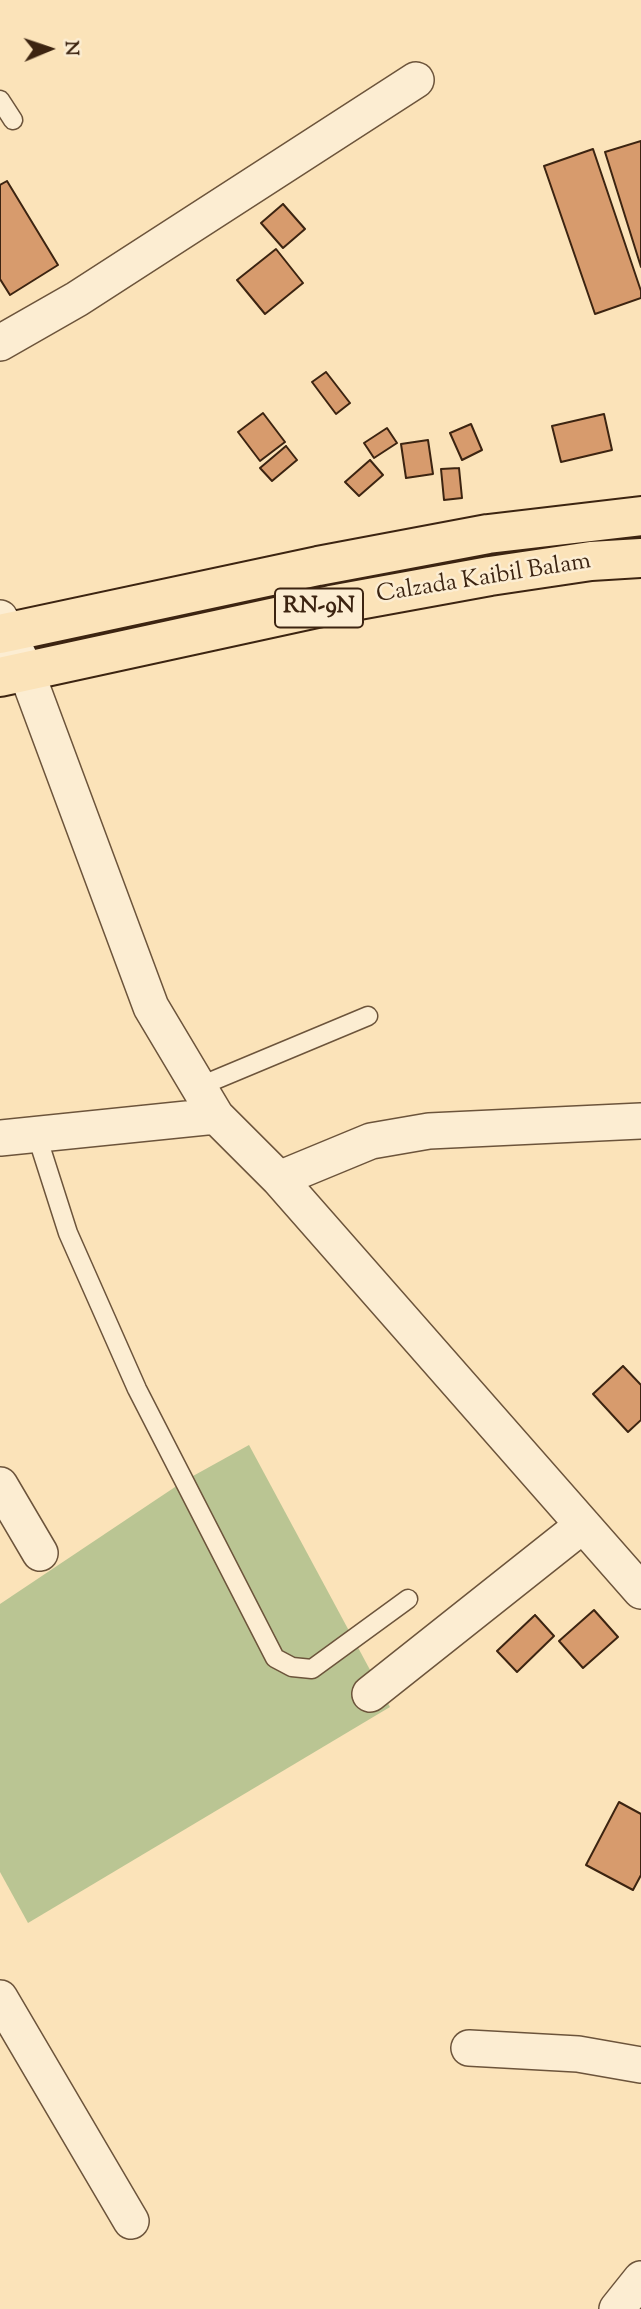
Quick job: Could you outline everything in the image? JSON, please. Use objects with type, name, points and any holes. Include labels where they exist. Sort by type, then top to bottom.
[{"type":"main road","name":"Calzada Kaibil Balam","points":[[2,628],[488,534],[641,516]]},
{"type":"main road","name":"Calzada Kaibil Balam","points":[[13,674],[344,603],[490,576],[591,561],[641,558]]},
{"type":"street","points":[[0,343],[77,299],[416,80]]},
{"type":"street","points":[[2,628],[13,674],[151,1007],[207,1101],[279,1179],[641,1591]]},
{"type":"street","points":[[0,1138],[207,1101]]},
{"type":"street","points":[[279,1179],[371,1141],[429,1131],[641,1121]]},
{"type":"street","points":[[0,1485],[40,1553]]},
{"type":"street","points":[[370,1694],[583,1525]]},
{"type":"street","points":[[0,1998],[131,2221]]},
{"type":"street","points":[[469,2048],[578,2054],[641,2065]]},
{"type":"street","points":[[617,2309],[641,2279]]},
{"type":"lane","points":[[0,100],[13,120]]},
{"type":"lane","points":[[207,1101],[368,1016]]},
{"type":"lane","points":[[36,1133],[68,1233],[137,1389],[275,1658],[292,1667],[312,1669],[408,1599]]},
{"type":"green space","points":[[249,1445],[390,1707],[28,1923],[0,1872],[0,1604],[184,1481]]},
{"type":"building","points":[[641,141],[641,267],[605,152]]},
{"type":"building","points":[[593,149],[641,291],[641,298],[595,314],[544,166]]},
{"type":"building","points":[[7,181],[58,265],[10,295],[0,279],[0,185]]},
{"type":"building","points":[[283,204],[305,229],[283,248],[261,223]]},
{"type":"building","points":[[276,249],[303,283],[265,314],[237,280]]},
{"type":"building","points":[[326,372],[350,403],[336,414],[312,382]]},
{"type":"building","points":[[263,413],[285,442],[260,461],[238,432]]},
{"type":"building","points":[[604,414],[612,450],[561,462],[552,426]]},
{"type":"building","points":[[471,424],[482,450],[462,460],[450,433]]},
{"type":"building","points":[[387,428],[397,443],[374,458],[364,443]]},
{"type":"building","points":[[428,440],[433,474],[406,478],[401,444]]},
{"type":"building","points":[[286,446],[297,460],[272,481],[260,468]]},
{"type":"building","points":[[370,460],[383,475],[359,496],[345,482]]},
{"type":"building","points":[[459,468],[462,498],[444,500],[441,469]]},
{"type":"building","points":[[623,1366],[641,1385],[641,1420],[628,1432],[593,1394]]},
{"type":"building","points":[[594,1610],[618,1637],[583,1668],[559,1641]]},
{"type":"building","points":[[535,1615],[554,1636],[517,1672],[497,1651]]},
{"type":"building","points":[[619,1802],[641,1814],[641,1875],[633,1890],[586,1865]]}]
